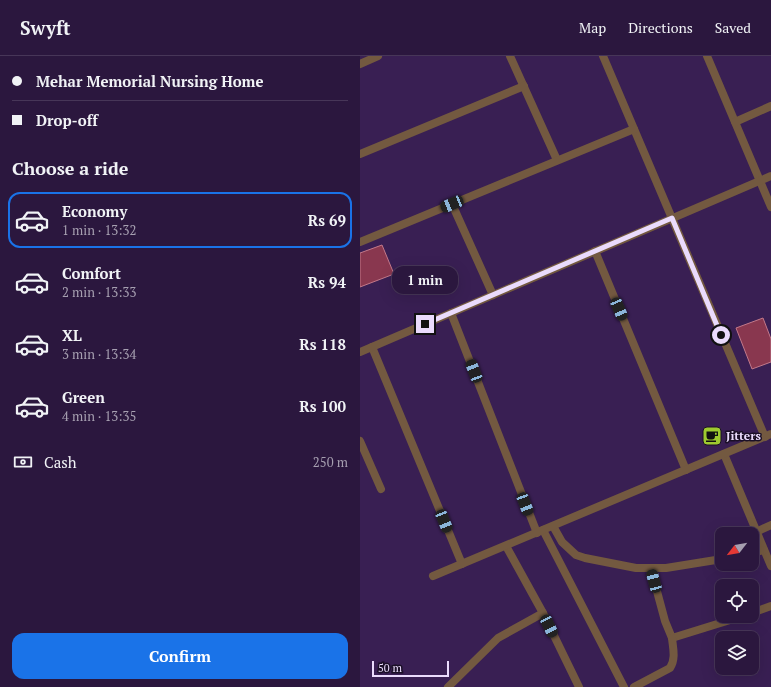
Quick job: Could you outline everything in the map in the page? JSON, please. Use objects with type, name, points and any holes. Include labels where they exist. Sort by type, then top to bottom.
[{"type":"street","points":[[360,64],[378,56]]},
{"type":"street","points":[[510,56],[558,160]]},
{"type":"street","points":[[434,576],[768,436],[672,218],[603,56]]},
{"type":"street","points":[[707,56],[771,207]]},
{"type":"street","points":[[360,154],[524,86]]},
{"type":"street","points":[[735,122],[771,106]]},
{"type":"street","points":[[360,242],[634,129]]},
{"type":"street","points":[[360,352],[771,176]]},
{"type":"street","points":[[452,204],[493,295]]},
{"type":"street","points":[[595,251],[686,470]]},
{"type":"street","points":[[451,313],[540,532],[624,687]]},
{"type":"street","points":[[372,347],[462,564]]},
{"type":"street","points":[[360,441],[381,489]]},
{"type":"street","points":[[724,454],[754,527]]},
{"type":"street","points":[[759,531],[771,525]]},
{"type":"street","points":[[553,526],[562,542],[576,555],[584,558],[636,568],[651,569],[715,561]]},
{"type":"street","points":[[759,539],[771,566]]},
{"type":"street","points":[[506,546],[543,613],[579,687]]},
{"type":"street","points":[[759,551],[764,550]]},
{"type":"street","points":[[634,687],[670,668],[674,663],[672,638],[665,621],[651,569]]},
{"type":"street","points":[[759,610],[771,606]]},
{"type":"street","points":[[448,687],[498,638],[543,613]]},
{"type":"street","points":[[672,638],[720,623]]},
{"type":"building","points":[[382,245],[394,274],[360,287],[360,253]]},
{"type":"building","points":[[763,318],[771,339],[771,362],[752,369],[736,328]]},
{"type":"place","name":"Jitters","points":[[712,436]]},
{"type":"route","points":[[425,324],[672,218],[721,335]]}]
